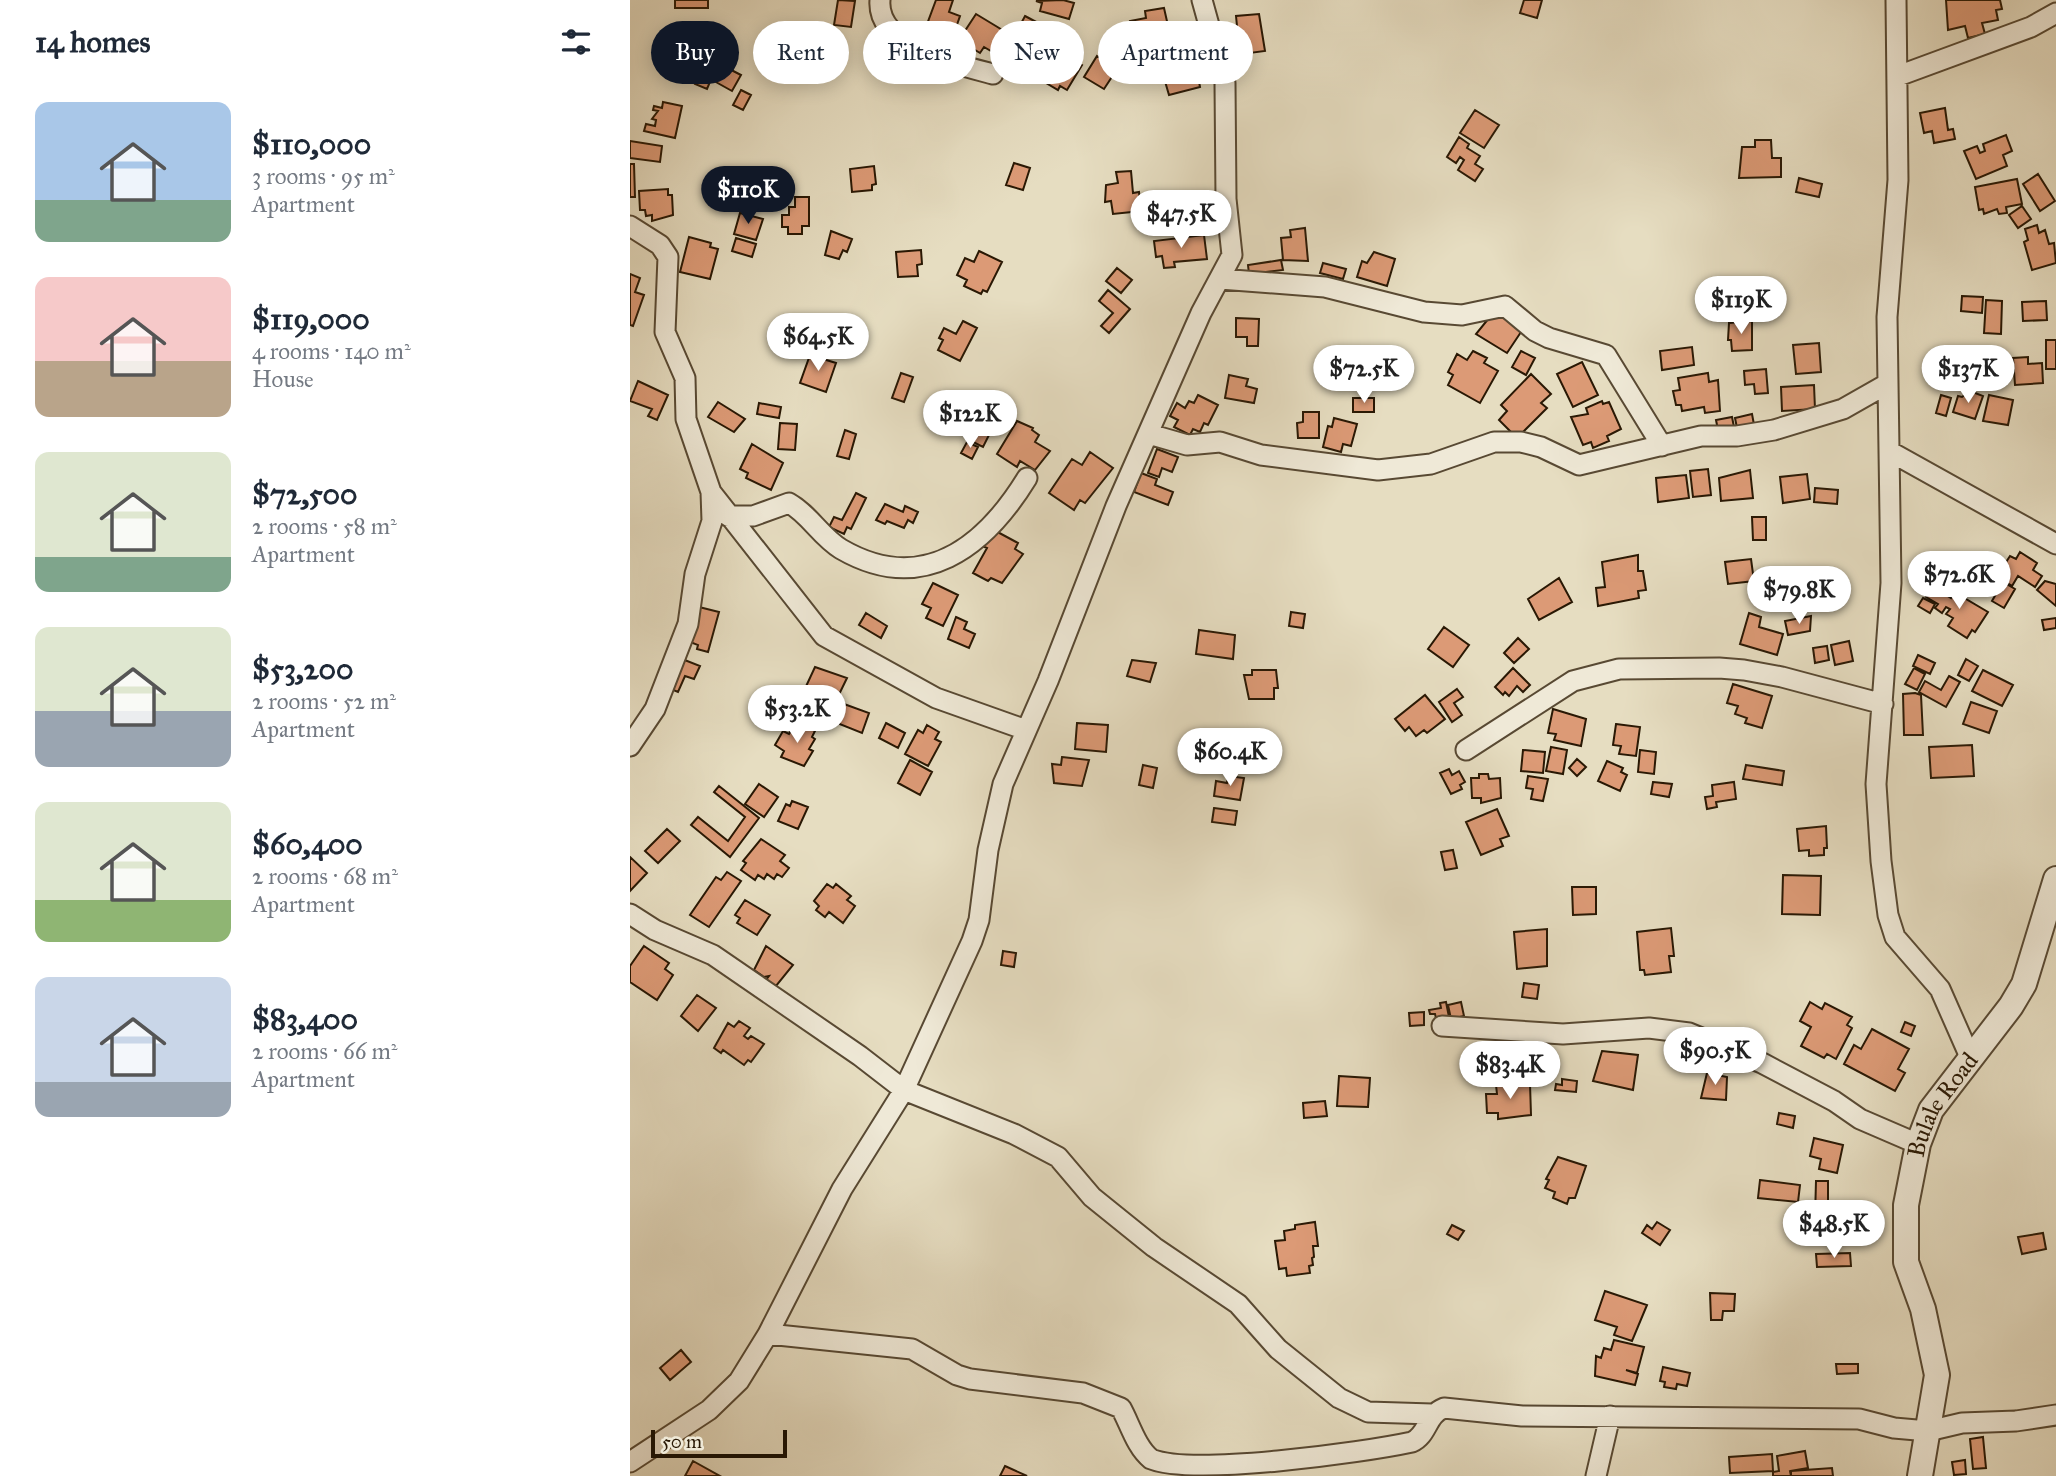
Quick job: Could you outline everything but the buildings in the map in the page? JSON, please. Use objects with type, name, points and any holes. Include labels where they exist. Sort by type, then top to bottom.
[{"type":"street","points":[[880,0],[879,12],[893,33],[935,58],[990,73]]},
{"type":"street","points":[[630,1462],[726,1396],[768,1334],[842,1189],[904,1090],[979,920],[995,813],[1003,784],[1116,506],[1201,313],[1233,250],[1226,199],[1225,83],[1202,0]]},
{"type":"street","points":[[1896,0],[1898,180],[1887,317],[1891,583],[1876,784],[1881,862],[1888,915],[1895,937],[1948,1002],[1970,1057]]},
{"type":"street","points":[[1898,76],[2031,27],[2056,13]]},
{"type":"street","points":[[630,226],[667,252],[669,269],[664,304],[665,332],[685,378],[688,426],[711,492],[728,516],[824,636],[936,698],[1026,730]]},
{"type":"street","points":[[1220,279],[1325,287],[1423,312],[1462,316],[1505,306],[1535,331],[1549,338],[1606,355],[1662,446]]},
{"type":"street","points":[[1149,434],[1187,445],[1220,442],[1261,455],[1378,470],[1432,464],[1503,441],[1532,444],[1579,465],[1701,436],[1737,436],[1774,430],[1843,410],[1887,384]]},
{"type":"street","points":[[1889,451],[2056,544]]},
{"type":"street","points":[[728,516],[753,516],[789,503],[846,551],[876,565],[915,569],[950,557],[973,541],[1001,516],[1027,478]]},
{"type":"street","points":[[630,746],[655,709],[688,624],[695,574],[710,532],[711,492]]},
{"type":"street","points":[[1466,750],[1573,681],[1619,669],[1719,667],[1744,670],[1782,677],[1883,704]]},
{"type":"street","name":"Bulale Road","points":[[1920,1476],[1937,1375],[1923,1309],[1906,1262],[1906,1205],[1918,1144],[1931,1110],[2011,1006],[2024,984],[2056,879]]},
{"type":"street","points":[[630,914],[655,930],[713,955],[860,1056],[904,1090],[1014,1134],[1058,1157],[1091,1197],[1154,1247],[1238,1304],[1278,1349],[1339,1398],[1368,1412],[1432,1414],[1444,1408],[1461,1408],[1522,1416],[1859,1419],[1894,1428],[1928,1431],[1962,1423],[2016,1421],[2056,1415]]},
{"type":"street","points":[[1442,1026],[1548,1034],[1649,1028],[1689,1033],[1762,1063],[1833,1101],[1860,1119],[1918,1144]]},
{"type":"street","points":[[768,1334],[912,1349],[957,1375],[970,1379],[1083,1393],[1121,1408],[1142,1449],[1154,1461],[1185,1468],[1217,1471],[1274,1468],[1400,1444],[1418,1439],[1432,1414]]},
{"type":"street","points":[[1596,1476],[1610,1416]]}]
